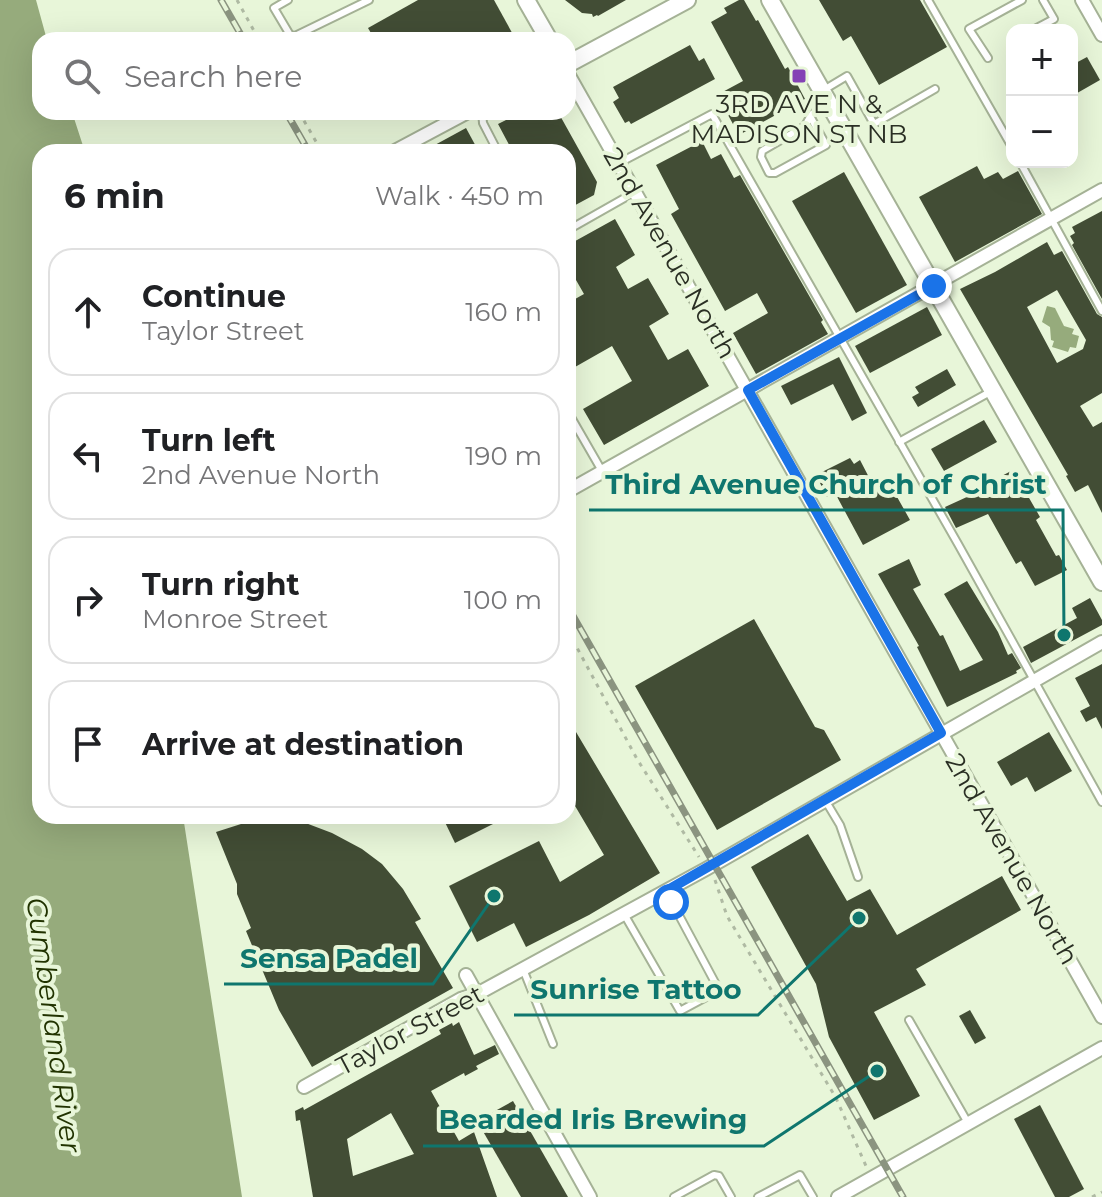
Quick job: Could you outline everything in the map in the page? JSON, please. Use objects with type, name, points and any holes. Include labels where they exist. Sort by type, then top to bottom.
[{"type":"street","points":[[526,0],[544,32]]},
{"type":"street","points":[[576,60],[687,0]]},
{"type":"street","points":[[770,0],[993,391],[1098,564],[1102,582]]},
{"type":"street","points":[[1082,0],[1102,35]]},
{"type":"street","name":"2nd Avenue North","points":[[576,88],[1102,1017]]},
{"type":"street","points":[[408,144],[453,120]]},
{"type":"street","points":[[576,487],[1102,190]]},
{"type":"street","name":"Taylor Street","points":[[304,1087],[461,999],[477,994],[706,869],[1102,642]]},
{"type":"street","points":[[466,975],[590,1197]]},
{"type":"street","points":[[838,1197],[1102,1048]]},
{"type":"lane","points":[[288,0],[274,8],[288,32]]},
{"type":"lane","points":[[303,32],[369,0]]},
{"type":"lane","points":[[928,0],[1006,136]]},
{"type":"lane","points":[[988,58],[969,29],[1022,0]]},
{"type":"lane","points":[[1043,0],[1054,19],[1044,24]]},
{"type":"lane","points":[[810,116],[826,145],[775,173],[769,173],[761,157],[762,151],[805,126],[810,116],[847,76],[874,124],[935,89]]},
{"type":"lane","points":[[619,163],[712,114],[1102,802]]},
{"type":"lane","points":[[483,120],[494,144]]},
{"type":"lane","points":[[1023,168],[1102,311]]},
{"type":"lane","points":[[576,225],[635,192]]},
{"type":"lane","points":[[899,442],[993,391]]},
{"type":"lane","points":[[576,426],[603,473]]},
{"type":"lane","points":[[825,800],[840,825],[858,877]]},
{"type":"lane","points":[[624,914],[680,1011],[719,990],[666,891]]},
{"type":"lane","points":[[523,969],[553,1044]]},
{"type":"lane","points":[[909,1020],[968,1123]]},
{"type":"lane","points":[[674,1197],[714,1175],[719,1176],[731,1197]]},
{"type":"lane","points":[[758,1197],[800,1175],[813,1197]]},
{"type":"path","points":[[237,0],[255,32]]},
{"type":"path","points":[[304,120],[317,144]]},
{"type":"path","points":[[576,646],[637,759],[717,882],[727,916],[836,1098],[871,1177]]},
{"type":"path","points":[[1092,1197],[1102,1192]]},
{"type":"water","name":"Cumberland River","points":[[0,0],[36,0],[45,32],[32,32],[32,120],[75,120],[82,144],[32,144],[32,824],[184,824],[242,1197],[0,1197]]},
{"type":"water","points":[[1047,306],[1055,308],[1064,326],[1074,329],[1072,334],[1079,336],[1076,348],[1070,347],[1068,352],[1052,347],[1054,341],[1051,340],[1050,327],[1042,322]]},
{"type":"building","points":[[418,0],[494,0],[512,32],[370,32],[368,28]]},
{"type":"building","points":[[565,0],[626,0],[593,17]]},
{"type":"building","points":[[744,0],[758,20],[805,99],[739,135],[717,95],[743,81],[711,22],[727,13],[724,8]]},
{"type":"building","points":[[819,0],[920,0],[947,47],[879,85],[851,36],[843,41]]},
{"type":"building","points":[[690,45],[699,61],[704,58],[715,79],[631,124],[629,121],[625,123],[613,102],[619,98],[613,87]]},
{"type":"building","points":[[1087,57],[1100,80],[1078,93],[1078,62]]},
{"type":"building","points":[[506,120],[562,120],[576,144],[509,144],[498,124]]},
{"type":"building","points":[[466,128],[475,144],[437,144]]},
{"type":"building","points":[[702,141],[711,159],[721,154],[734,178],[740,175],[823,320],[821,322],[828,334],[756,374],[733,333],[768,313],[757,293],[725,311],[671,214],[679,209],[656,165]]},
{"type":"building","points":[[576,144],[597,182],[594,195],[576,205]]},
{"type":"building","points":[[977,166],[984,179],[998,172],[1003,179],[1018,171],[1042,214],[955,262],[919,197]]},
{"type":"building","points":[[844,172],[907,285],[856,313],[792,201]]},
{"type":"building","points":[[1102,211],[1102,299],[1070,236],[1075,233],[1072,227]]},
{"type":"building","points":[[615,219],[635,255],[616,267],[628,289],[648,278],[669,314],[649,326],[668,360],[688,349],[709,386],[604,445],[583,409],[632,381],[612,346],[576,366],[576,298],[584,294],[576,280],[576,241]]},
{"type":"building","points":[[1047,242],[1054,255],[1062,251],[1097,314],[1102,317],[1102,393],[1080,406],[1093,427],[1102,422],[1102,513],[1088,485],[1075,492],[960,289]],"holes":[[[1057,290],[1086,340],[1083,349],[1057,363],[1027,307]]]},
{"type":"building","points":[[927,307],[942,335],[870,373],[855,346]]},
{"type":"building","points":[[839,357],[867,413],[852,421],[833,384],[791,405],[781,386]]},
{"type":"building","points":[[947,369],[956,385],[918,407],[912,397],[919,393],[915,387]]},
{"type":"building","points":[[984,420],[997,442],[944,471],[931,449]]},
{"type":"building","points":[[850,458],[854,464],[860,460],[874,487],[887,479],[910,520],[863,545],[835,493],[827,497],[816,475]]},
{"type":"building","points":[[1013,470],[1040,517],[1036,520],[1067,570],[1035,586],[1021,561],[1016,564],[988,514],[956,528],[945,507],[980,491],[979,488]]},
{"type":"building","points":[[909,559],[921,585],[913,589],[940,636],[943,635],[960,671],[983,660],[944,594],[967,581],[1008,655],[1012,653],[1021,668],[1017,673],[947,707],[919,646],[878,574]]},
{"type":"building","points":[[1090,598],[1102,625],[1031,663],[1023,647],[1077,618],[1072,608]]},
{"type":"building","points":[[754,619],[815,727],[824,730],[841,760],[717,830],[635,686]]},
{"type":"building","points":[[1102,664],[1102,729],[1096,717],[1086,722],[1080,711],[1090,706],[1075,678]]},
{"type":"building","points":[[576,732],[660,873],[589,915],[526,947],[514,923],[477,942],[449,886],[539,841],[560,882],[604,855],[576,808]]},
{"type":"building","points":[[1049,732],[1072,771],[1035,792],[1027,777],[1011,786],[997,762]]},
{"type":"building","points":[[241,824],[308,824],[362,849],[382,864],[403,889],[421,919],[415,922],[453,988],[312,1067],[279,1010],[246,931],[251,928],[216,832]]},
{"type":"building","points":[[446,824],[493,824],[455,843]]},
{"type":"building","points":[[808,834],[847,901],[870,889],[897,935],[1002,876],[1021,910],[916,969],[926,985],[874,1012],[920,1096],[874,1120],[829,1037],[816,984],[751,867]]},
{"type":"building","points":[[970,1010],[986,1038],[975,1044],[959,1016]]},
{"type":"building","points":[[459,1022],[474,1055],[495,1045],[499,1054],[476,1066],[478,1069],[431,1091],[459,1141],[474,1132],[497,1197],[313,1197],[300,1120],[296,1121],[295,1111],[303,1107],[304,1110],[441,1034],[439,1030],[452,1023],[453,1026]],"holes":[[[391,1113],[414,1154],[353,1176],[347,1139]]]},
{"type":"building","points":[[513,1101],[568,1197],[521,1197],[477,1121]]},
{"type":"building","points":[[1040,1105],[1084,1189],[1069,1197],[1055,1197],[1014,1119]]},
{"type":"railway","points":[[221,0],[239,32]]},
{"type":"railway","points":[[291,120],[304,144]]},
{"type":"railway","points":[[576,621],[903,1197]]},
{"type":"place","name":"3RD AVE N & MADISON ST NB","points":[[799,76]]},
{"type":"place","name":"Third Avenue Church of Christ","points":[[1064,635]]},
{"type":"place","name":"Sensa Padel","points":[[494,896]]},
{"type":"place","name":"Sunrise Tattoo","points":[[859,918]]},
{"type":"place","name":"Bearded Iris Brewing","points":[[877,1071]]},
{"type":"route","points":[[671,902],[666,891],[941,733],[748,390],[934,286]]}]
